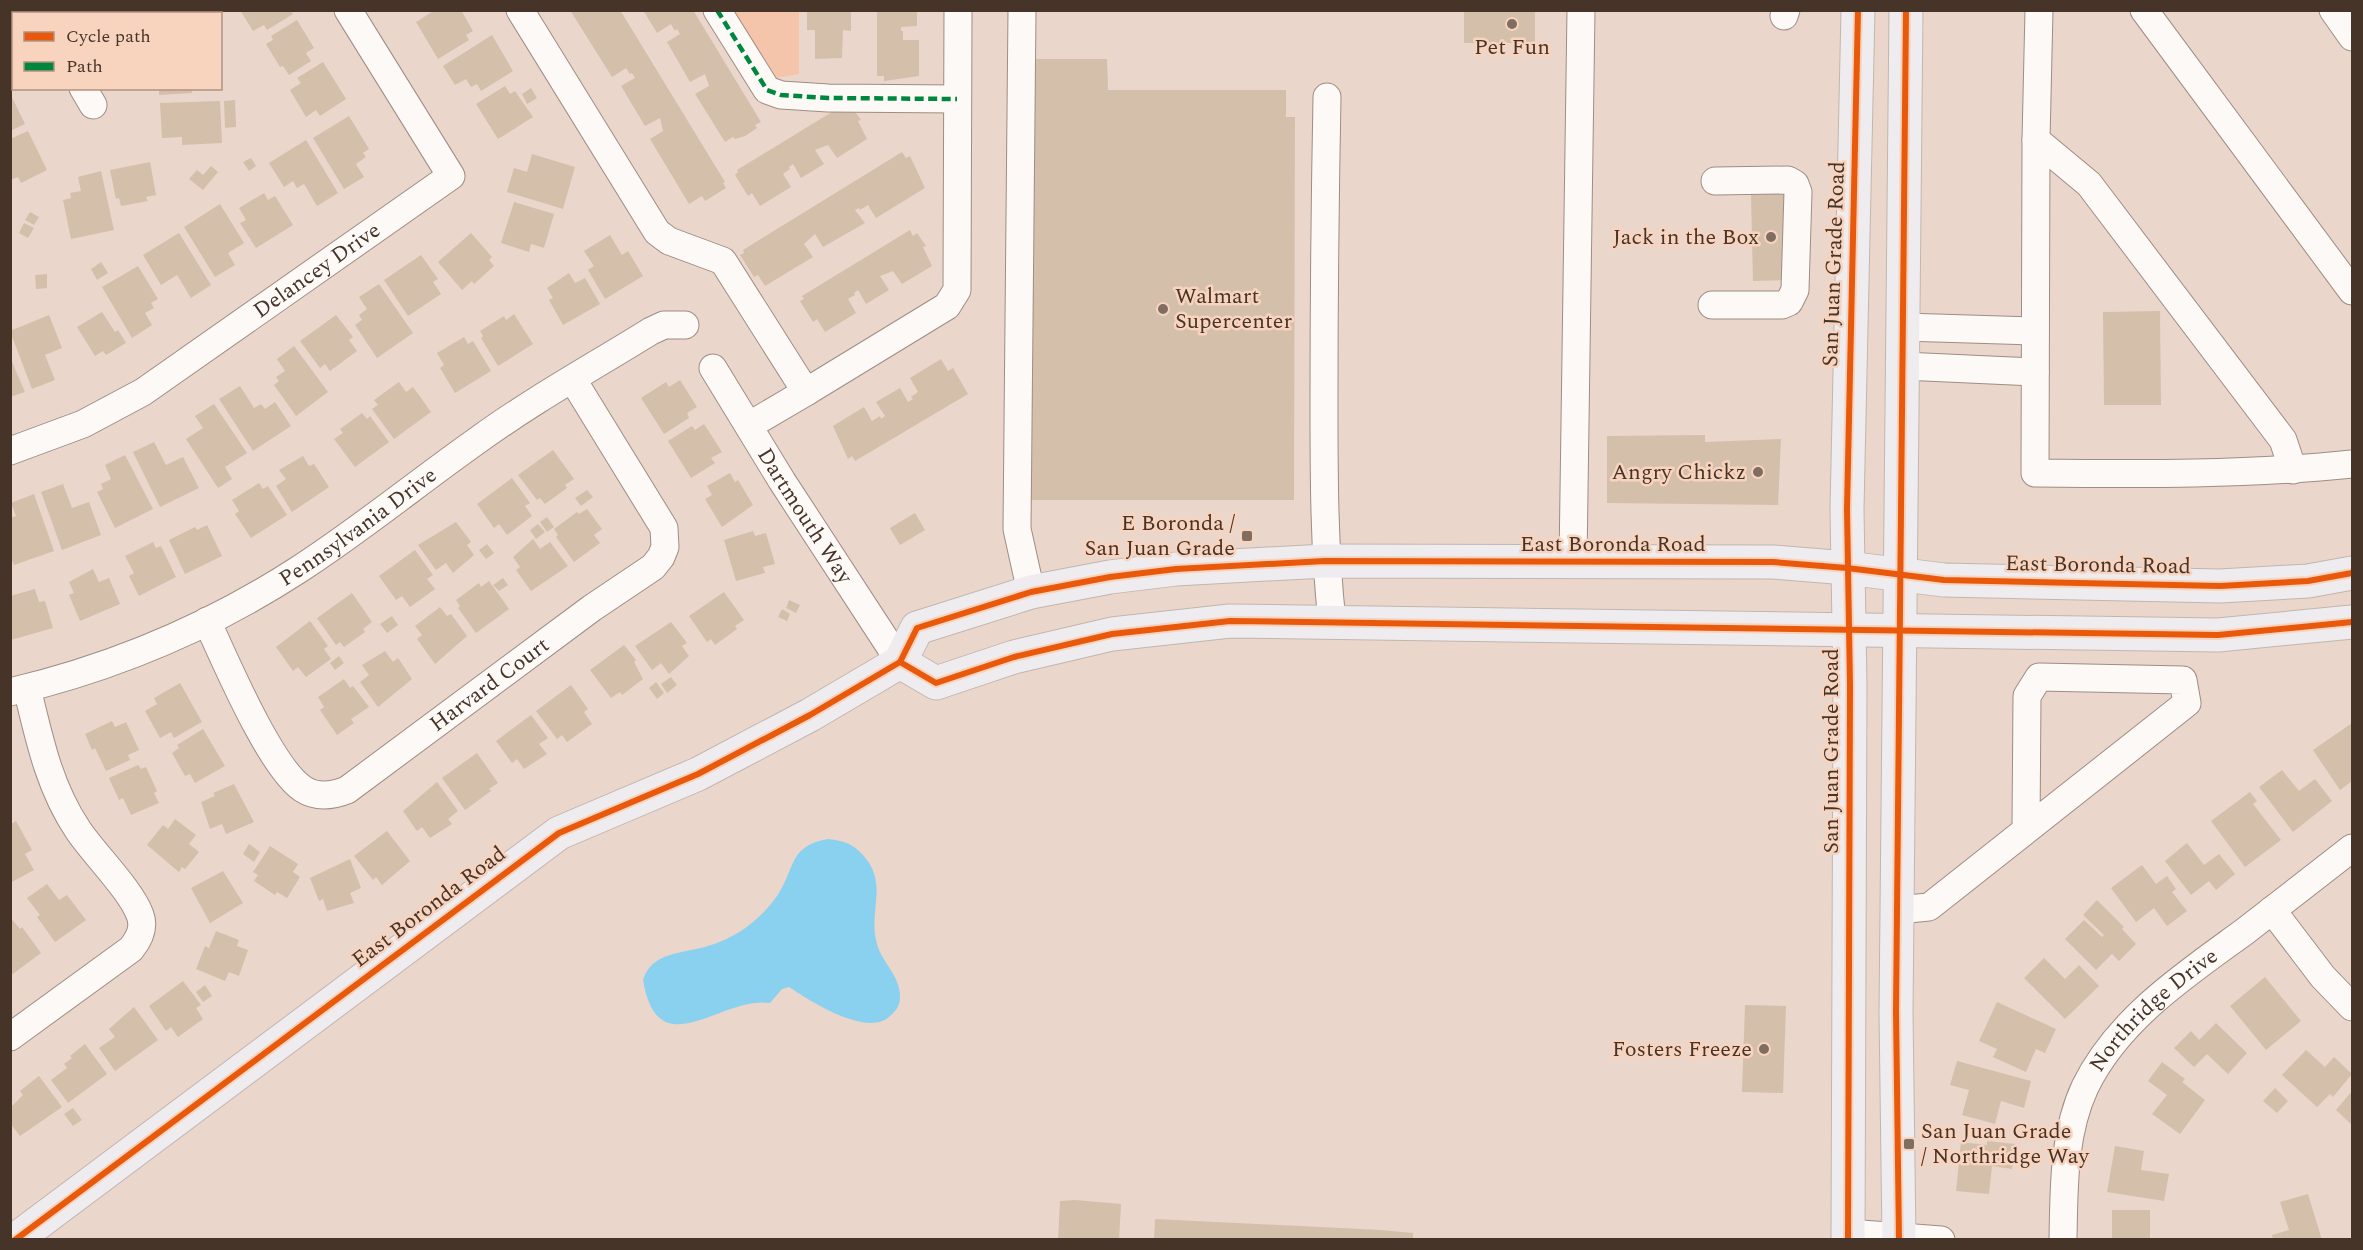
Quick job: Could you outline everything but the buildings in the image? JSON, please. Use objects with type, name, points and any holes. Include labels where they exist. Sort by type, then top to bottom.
[{"type":"main road","name":"San Juan Grade Road","points":[[1848,1236],[1850,630],[1847,568],[1849,334],[1858,10]]},
{"type":"main road","points":[[1899,1238],[1897,910],[1906,10]]},
{"type":"main road","name":"East Boronda Road","points":[[15,1239],[559,833],[698,774],[900,662],[917,628],[1031,592],[1110,577],[1176,569],[1325,561],[1773,562],[1944,580],[2220,586],[2308,581],[2352,573]]},
{"type":"main road","points":[[900,662],[932,683],[936,683],[1014,657],[1154,628],[1230,621],[2218,635],[2352,622]]},
{"type":"street","name":"Delancey Drive","points":[[10,451],[83,424],[143,392],[451,176],[348,10]]},
{"type":"street","points":[[520,10],[657,232],[669,241],[723,261],[806,392]]},
{"type":"street","points":[[717,10],[767,90],[781,95],[828,98],[957,99]]},
{"type":"street","points":[[750,425],[935,314],[954,297],[957,276],[958,10]]},
{"type":"street","points":[[1022,10],[1017,529],[1031,592]]},
{"type":"street","points":[[1573,561],[1581,10]]},
{"type":"street","points":[[2039,10],[2036,140],[2035,473],[2184,474],[2293,470],[2352,464]]},
{"type":"street","points":[[2144,10],[2352,291]]},
{"type":"street","points":[[2333,10],[2352,37]]},
{"type":"street","points":[[1328,97],[1324,285],[1325,561],[1332,621]]},
{"type":"street","points":[[2036,140],[2090,184],[2283,440],[2293,470]]},
{"type":"street","points":[[1712,305],[1782,305],[1789,302],[1795,290],[1798,203],[1795,184],[1788,180],[1715,181]]},
{"type":"street","name":"Pennsylvania Drive","points":[[19,690],[124,657],[207,621],[262,593],[315,559],[479,438],[651,331],[664,325],[685,326]]},
{"type":"street","points":[[1903,327],[2035,331]]},
{"type":"street","points":[[1903,366],[2035,372]]},
{"type":"street","name":"Dartmouth Way","points":[[713,368],[750,425],[782,481],[900,662]]},
{"type":"street","name":"Harvard Court","points":[[207,621],[259,728],[291,777],[301,788],[315,795],[337,794],[347,790],[583,615],[653,567],[662,557],[666,542],[664,528],[573,380]]},
{"type":"street","points":[[1897,910],[1929,907],[2187,703],[2183,680],[2039,677],[2027,696],[2026,830]]},
{"type":"street","points":[[10,1037],[131,949],[137,942],[142,925],[138,909],[80,832],[58,796],[19,690]]},
{"type":"street","name":"Northridge Drive","points":[[2063,1239],[2065,1164],[2070,1134],[2085,1088],[2098,1064],[2133,1021],[2160,997],[2352,848]]},
{"type":"street","points":[[2272,910],[2323,977],[2352,1007]]},
{"type":"street","points":[[1848,1236],[1941,1239]]},
{"type":"shaded area","points":[[730,11],[799,11],[799,74],[776,78],[766,70]]},
{"type":"water","points":[[828,839],[855,847],[873,870],[877,891],[875,933],[879,951],[898,983],[900,998],[897,1009],[889,1017],[879,1022],[867,1023],[838,1015],[789,987],[782,989],[770,1003],[751,1003],[694,1022],[677,1024],[662,1020],[651,1006],[643,980],[653,964],[670,955],[716,943],[746,927],[770,906],[783,886],[799,853],[815,842]]},
{"type":"marked path","points":[[717,10],[767,90],[781,95],[828,98],[957,99]]},
{"type":"cycle path","points":[[1848,1240],[1850,685],[1847,509],[1858,10]]},
{"type":"cycle path","points":[[1899,1240],[1896,1011],[1906,10]]},
{"type":"cycle path","points":[[15,1240],[559,833],[698,774],[810,715],[900,662],[917,628],[1031,592],[1110,577],[1176,569],[1325,561],[1773,562],[1944,580],[2220,586],[2308,581],[2352,573]]},
{"type":"cycle path","points":[[900,662],[936,683],[1014,657],[1112,634],[1230,621],[2218,635],[2352,622]]},
{"type":"place","name":"Pet Fun","points":[[1512,24]]},
{"type":"place","name":"Jack in the Box","points":[[1771,237]]},
{"type":"place","name":"Walmart Supercenter","points":[[1163,309]]},
{"type":"place","name":"Angry Chickz","points":[[1758,472]]},
{"type":"place","name":"E Boronda / San Juan Grade","points":[[1247,536]]},
{"type":"place","name":"Fosters Freeze","points":[[1764,1049]]},
{"type":"place","name":"San Juan Grade / Northridge Way","points":[[1909,1144]]}]
